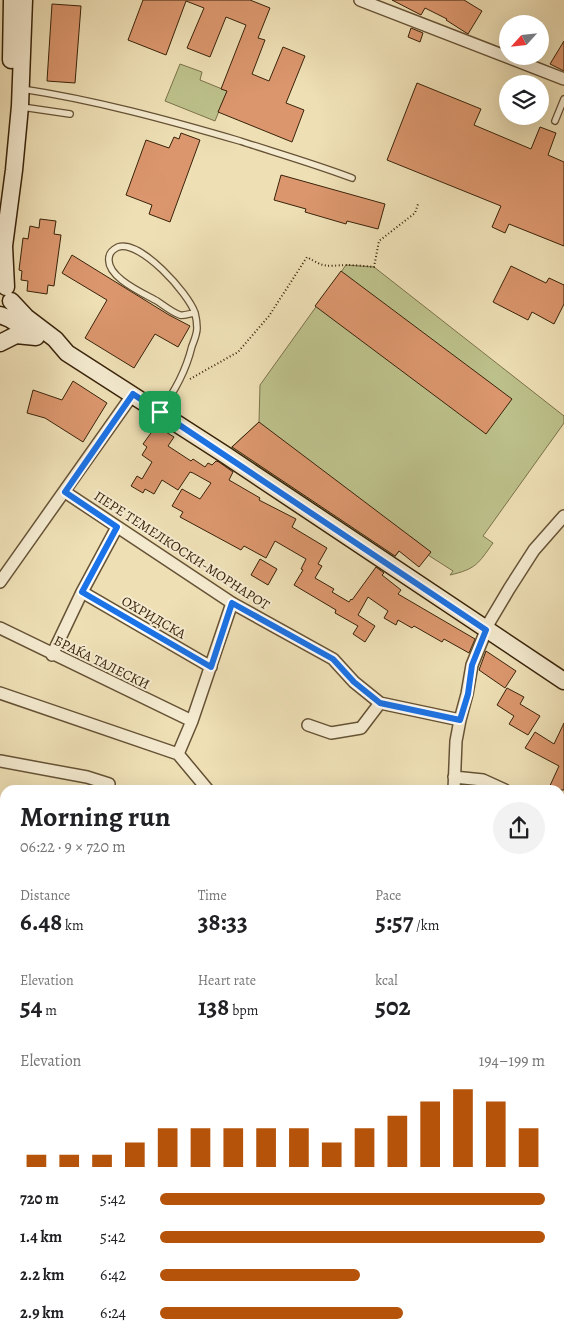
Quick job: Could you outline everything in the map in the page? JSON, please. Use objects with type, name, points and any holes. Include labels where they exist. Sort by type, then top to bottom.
[{"type":"street","points":[[360,0],[564,79]]},
{"type":"street","points":[[0,315],[7,310],[4,246],[14,170],[21,89],[12,5]]},
{"type":"street","points":[[0,205],[10,88],[12,5]]},
{"type":"street","points":[[6,290],[26,317],[55,339],[68,353]]},
{"type":"street","points":[[0,315],[10,319],[52,346],[68,353],[117,386],[133,394],[564,681]]},
{"type":"street","points":[[0,343],[16,336],[37,337]]},
{"type":"street","points":[[0,582],[133,394]]},
{"type":"street","name":"ПЕРЕ ТЕМЕЛКОСКИ-МОРНАРОТ","points":[[65,492],[232,603],[333,659],[354,682],[380,703],[460,720]]},
{"type":"street","points":[[454,785],[456,741],[460,720],[468,694],[472,665],[486,630],[534,550],[564,516]]},
{"type":"street","points":[[52,655],[82,592],[117,527]]},
{"type":"street","name":"ОХРИДСКА","points":[[82,592],[211,667]]},
{"type":"street","points":[[178,754],[192,721],[232,603]]},
{"type":"street","name":"БРАЌА ТАЛЕСКИ","points":[[0,628],[52,655],[192,721]]},
{"type":"street","points":[[0,692],[178,754],[204,785]]},
{"type":"street","points":[[308,725],[332,732],[361,728],[380,703]]},
{"type":"street","points":[[0,761],[86,777],[109,784]]},
{"type":"street","points":[[454,777],[483,780],[494,785]]},
{"type":"lane","points":[[21,89],[70,96],[84,102],[168,120],[323,167],[352,178]]},
{"type":"lane","points":[[555,121],[564,98]]},
{"type":"lane","points":[[20,106],[70,114]]},
{"type":"lane","points":[[160,412],[177,387],[188,365],[197,329],[195,312],[166,272],[150,257],[137,250],[120,246],[113,250],[109,256],[109,264],[113,273],[126,283],[180,315],[195,312]]},
{"type":"path","points":[[177,387],[238,352],[269,316],[307,257],[319,265],[328,267],[346,265],[374,266],[379,241],[415,213],[418,204]]},
{"type":"green space","points":[[180,64],[202,72],[200,80],[227,91],[215,121],[165,101]]},
{"type":"green space","points":[[346,265],[374,267],[564,416],[564,423],[483,536],[493,543],[480,561],[471,568],[450,575],[453,571],[428,555],[430,552],[410,536],[389,565],[224,454],[259,422],[260,385]]},
{"type":"building","points":[[143,0],[250,0],[270,8],[258,38],[265,40],[252,74],[269,81],[283,47],[305,56],[286,103],[304,110],[292,142],[218,112],[227,91],[221,89],[246,25],[226,17],[210,57],[187,48],[204,8],[186,1],[166,55],[128,40]]},
{"type":"building","points":[[392,0],[464,0],[482,11],[468,34],[447,19],[425,8],[421,15]]},
{"type":"building","points":[[52,4],[81,6],[75,83],[47,81]]},
{"type":"building","points":[[411,28],[423,33],[420,42],[408,37]]},
{"type":"building","points":[[564,41],[564,71],[550,64]]},
{"type":"building","points":[[417,83],[481,109],[474,125],[531,149],[540,127],[556,133],[548,155],[564,162],[564,246],[509,224],[505,233],[492,227],[501,206],[387,160]]},
{"type":"building","points":[[181,133],[200,140],[170,222],[149,214],[152,205],[126,195],[146,140],[169,148],[174,137],[179,139]]},
{"type":"building","points":[[281,175],[385,204],[378,229],[347,221],[346,224],[305,212],[306,209],[274,200]]},
{"type":"building","points":[[40,219],[56,221],[54,234],[61,235],[54,286],[48,285],[47,294],[27,291],[28,281],[21,280],[22,271],[19,270],[23,238],[28,239],[30,226],[39,228]]},
{"type":"building","points":[[72,255],[190,326],[178,347],[155,334],[134,368],[85,338],[107,300],[62,273]]},
{"type":"building","points":[[511,266],[546,283],[549,278],[564,285],[564,304],[554,324],[532,312],[528,320],[493,302]]},
{"type":"building","points":[[341,271],[512,399],[486,434],[315,306]]},
{"type":"building","points":[[73,381],[107,403],[83,442],[45,418],[27,413],[33,390],[62,400]]},
{"type":"building","points":[[259,422],[431,552],[419,567],[399,551],[395,556],[232,447]]},
{"type":"building","points":[[156,426],[174,437],[168,446],[191,461],[193,459],[205,467],[208,463],[212,465],[216,461],[219,462],[233,472],[229,480],[260,498],[259,500],[296,519],[292,527],[327,548],[318,564],[322,566],[315,578],[334,589],[332,592],[349,602],[376,567],[384,573],[382,575],[401,590],[398,594],[475,639],[469,653],[444,639],[442,642],[414,626],[412,628],[398,620],[396,625],[384,618],[388,611],[368,597],[358,615],[375,626],[365,642],[353,634],[358,626],[335,613],[336,610],[294,585],[303,570],[301,569],[306,559],[275,541],[266,558],[244,546],[241,550],[180,517],[183,512],[172,506],[182,489],[200,499],[211,483],[193,473],[190,472],[178,490],[162,480],[154,494],[145,489],[143,493],[131,486],[137,476],[142,479],[152,462],[142,455],[147,447],[143,444]]},
{"type":"building","points":[[260,559],[277,569],[268,585],[251,575]]},
{"type":"building","points":[[486,651],[516,671],[505,688],[479,670]]},
{"type":"building","points":[[507,688],[524,697],[520,704],[540,716],[528,735],[509,724],[514,716],[497,705]]},
{"type":"building","points":[[564,723],[564,785],[550,785],[559,766],[525,748],[535,732],[554,744]]},
{"type":"route","points":[[133,394],[160,412],[486,630],[472,665],[468,694],[460,720],[380,703],[354,682],[333,659],[232,603],[211,667],[82,592],[117,527],[65,492],[133,394]]}]
